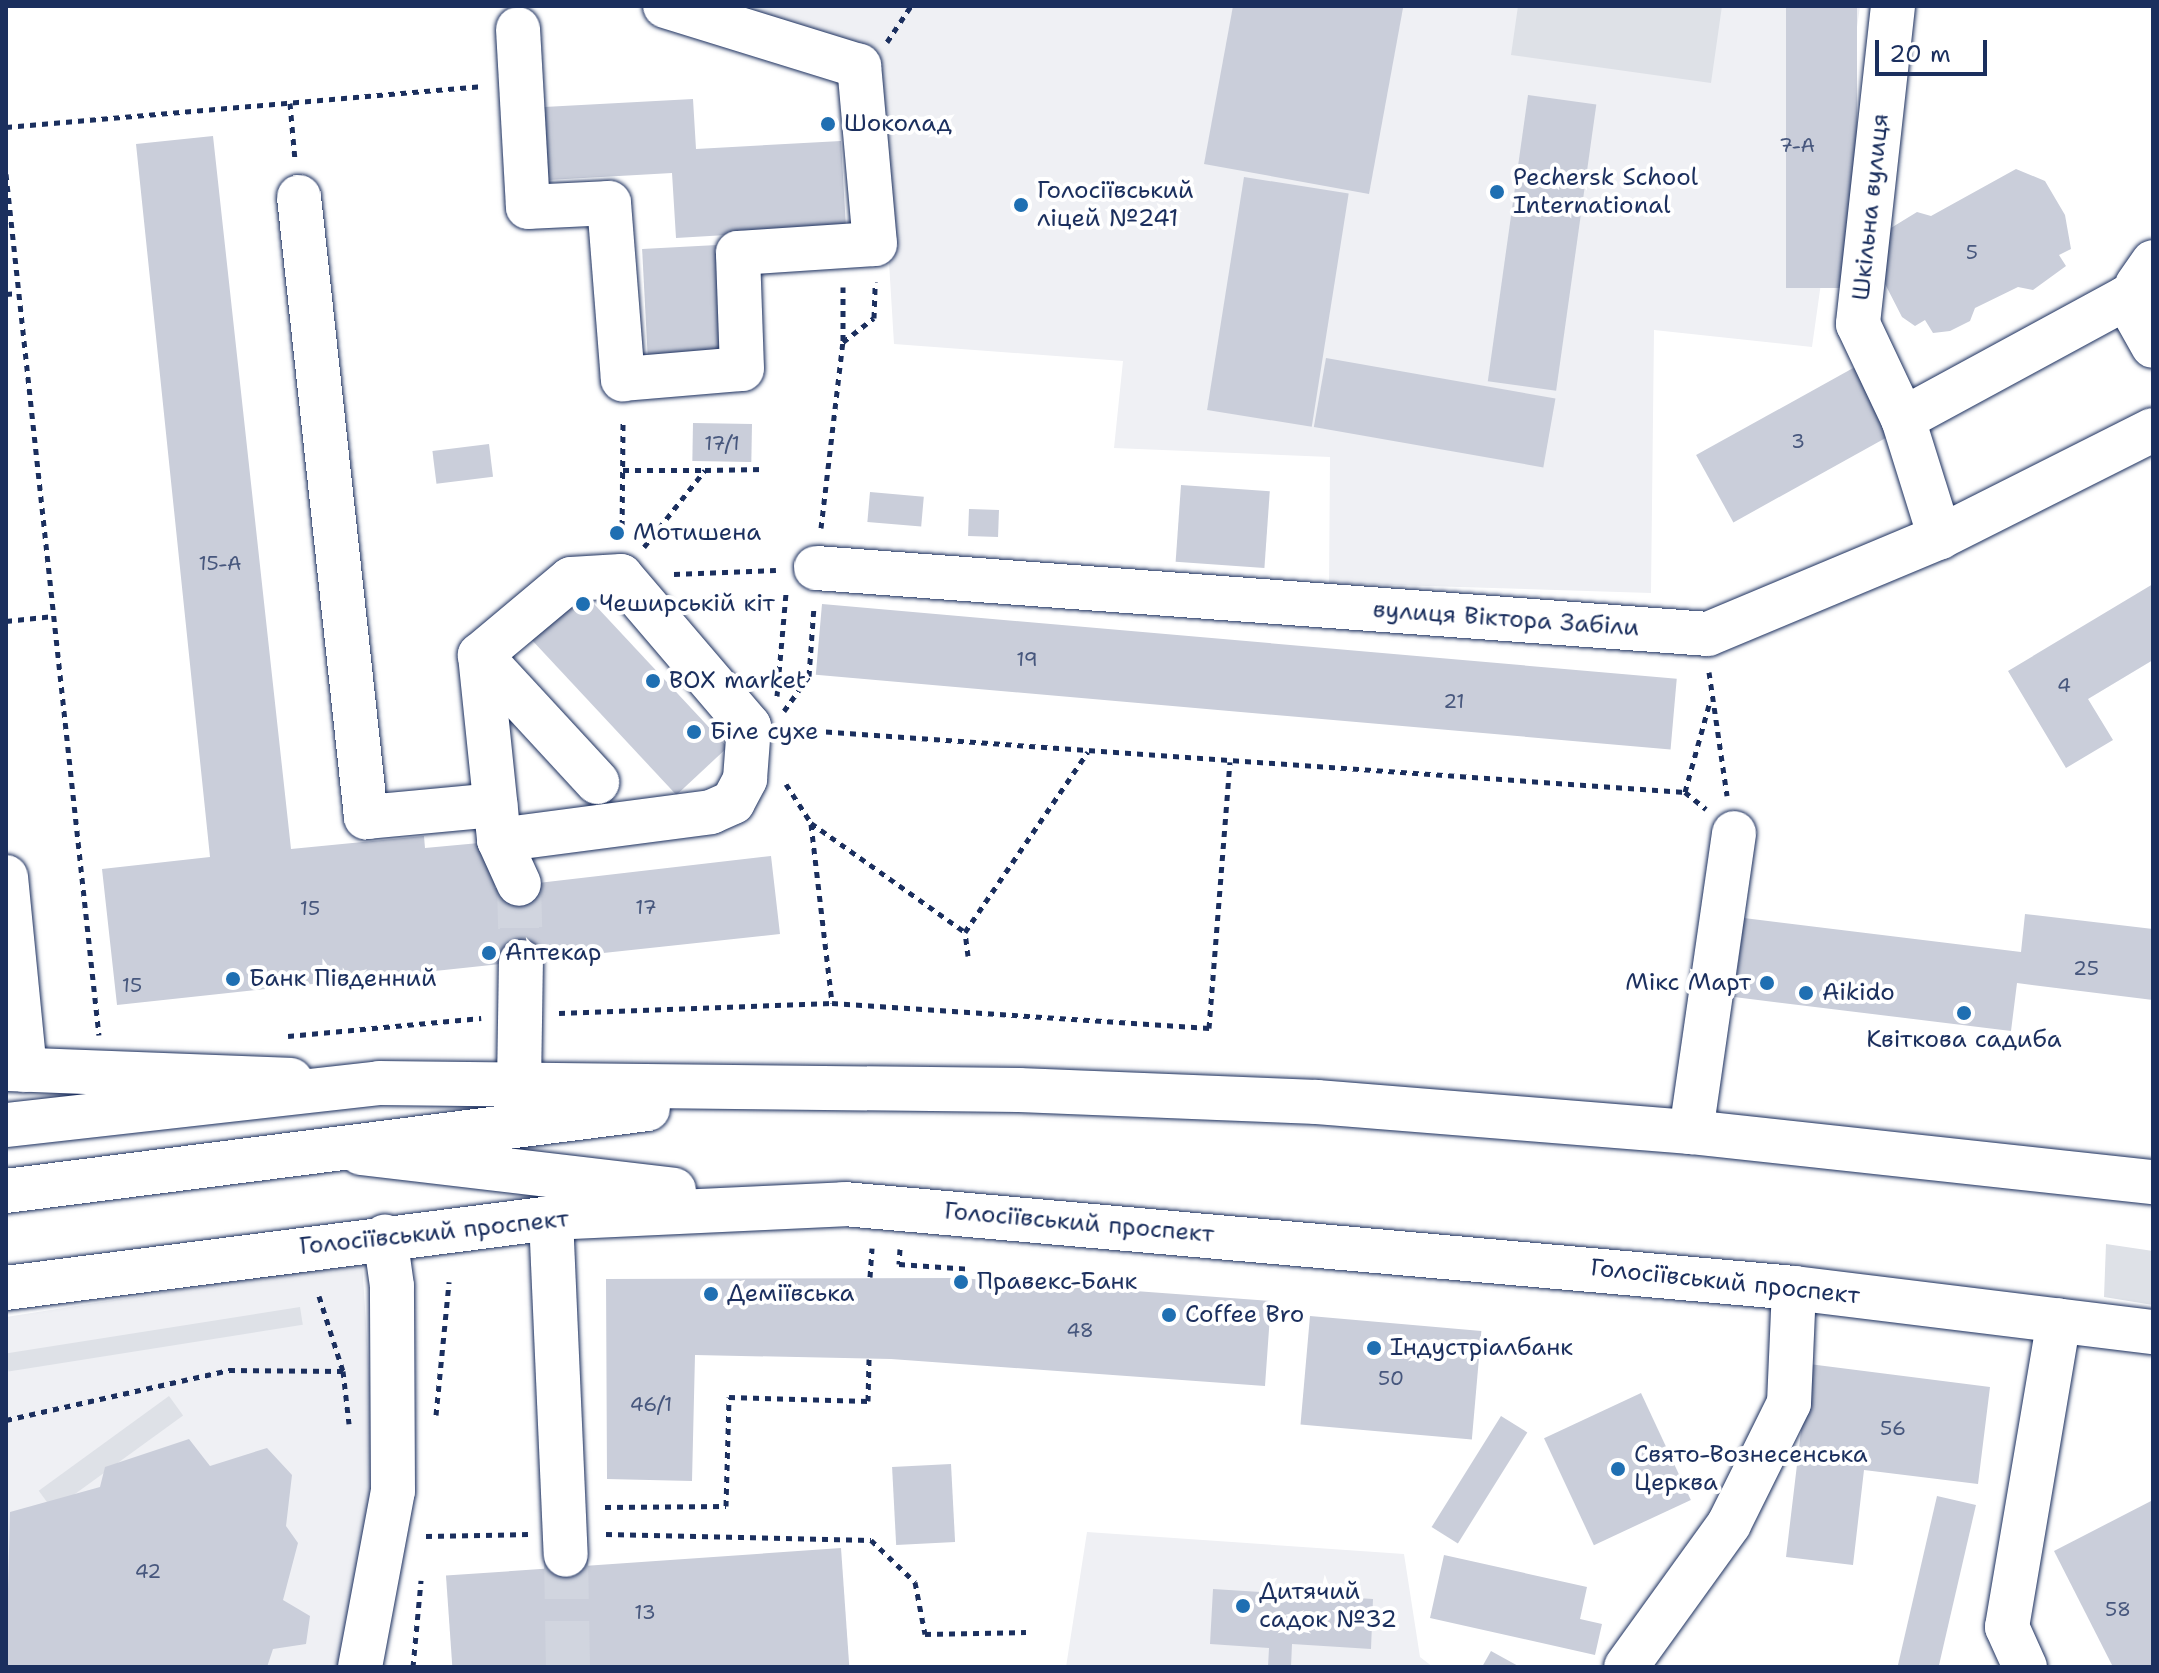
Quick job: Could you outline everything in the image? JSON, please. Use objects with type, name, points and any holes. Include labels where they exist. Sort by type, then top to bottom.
[{"type":"main road","points":[[518,29],[528,207],[609,203],[623,379],[742,369],[738,253],[859,244],[859,66],[665,6]]},
{"type":"main road","name":"Шкільна вулиця","points":[[1893,6],[1858,324],[1903,419],[1940,537]]},
{"type":"main road","points":[[299,197],[366,817],[497,823],[711,812],[733,802],[745,779],[760,727],[621,576],[571,579],[480,655]]},
{"type":"main road","points":[[1903,419],[2126,298],[2153,346]]},
{"type":"main road","name":"вулиця Віктора Забіли","points":[[802,568],[1708,634],[1940,537],[2153,430]]},
{"type":"main road","points":[[480,655],[497,823],[519,884]]},
{"type":"main road","points":[[480,655],[597,782]]},
{"type":"main road","points":[[1691,1132],[1734,833]]},
{"type":"main road","points":[[6,877],[16,1069],[379,1083],[834,1087],[1317,1102],[1691,1132],[2153,1182]]},
{"type":"main road","points":[[519,1085],[521,962]]},
{"type":"main road","points":[[6,1125],[379,1083]]},
{"type":"main road","points":[[6,1191],[834,1087]]},
{"type":"main road","points":[[323,1149],[776,1202]]},
{"type":"main road","name":"Голосіївський проспект","points":[[6,1288],[385,1236],[551,1218],[776,1202],[1124,1226],[1794,1288],[2153,1332]]},
{"type":"main road","points":[[551,1218],[565,1532]]},
{"type":"main road","points":[[360,1667],[393,1491],[392,1286],[385,1236]]},
{"type":"main road","points":[[1626,1667],[1729,1524],[1789,1403],[1794,1288]]},
{"type":"main road","points":[[2025,1667],[2007,1627],[2059,1320]]},
{"type":"path","points":[[6,127],[484,86],[485,101]]},
{"type":"path","points":[[290,103],[299,197]]},
{"type":"path","points":[[6,174],[96,1009]]},
{"type":"path","points":[[843,342],[874,318],[859,244]]},
{"type":"path","points":[[760,727],[778,695],[859,244]]},
{"type":"path","points":[[6,294],[18,293]]},
{"type":"path","points":[[621,576],[623,435]]},
{"type":"path","points":[[623,470],[765,469]]},
{"type":"path","points":[[621,576],[705,470]]},
{"type":"path","points":[[621,576],[802,568]]},
{"type":"path","points":[[760,727],[809,676],[802,568]]},
{"type":"path","points":[[6,621],[54,616]]},
{"type":"path","points":[[1708,634],[1710,701],[1734,833]]},
{"type":"path","points":[[760,727],[1685,792],[1710,701]]},
{"type":"path","points":[[968,956],[965,932],[1088,752]]},
{"type":"path","points":[[272,1038],[520,1014],[832,1003],[1209,1028],[1230,762]]},
{"type":"path","points":[[832,1003],[811,823],[965,932]]},
{"type":"path","points":[[870,1277],[872,1248]]},
{"type":"path","points":[[900,1248],[899,1264],[971,1269]]},
{"type":"path","points":[[319,1296],[343,1371],[350,1429]]},
{"type":"path","points":[[565,1532],[726,1506],[729,1397],[868,1401],[869,1359]]},
{"type":"path","points":[[6,1420],[229,1370],[343,1371]]},
{"type":"path","points":[[425,1536],[565,1532],[871,1540],[915,1582],[925,1634],[1026,1632]]},
{"type":"shaded area","name":"Pechersk School International","points":[[722,6],[1860,6],[1812,347],[1654,330],[1651,593],[1329,583],[1330,457],[1114,448],[1123,361],[894,344],[877,66]]},
{"type":"shaded area","points":[[1518,6],[1722,6],[1711,83],[1511,55]]},
{"type":"shaded area","points":[[2106,1244],[2153,1251],[2153,1305],[2104,1297]]},
{"type":"shaded area","points":[[362,1261],[377,1497],[341,1667],[6,1667],[6,1317]]},
{"type":"shaded area","points":[[300,1307],[303,1325],[8,1371],[6,1354]]},
{"type":"shaded area","points":[[169,1396],[183,1415],[53,1510],[39,1491]]},
{"type":"shaded area","name":"Дитячий садок №32","points":[[1087,1532],[1404,1554],[1420,1657],[1433,1667],[1066,1667]]},
{"type":"building","points":[[1233,6],[1403,8],[1369,194],[1204,164]]},
{"type":"building","points":[[1786,6],[1857,6],[1857,288],[1786,288]]},
{"type":"building","points":[[1528,95],[1596,105],[1556,391],[1488,381]]},
{"type":"building","points":[[693,99],[696,149],[841,141],[846,228],[676,238],[672,173],[548,180],[544,107]]},
{"type":"building","points":[[213,136],[291,849],[424,836],[425,848],[490,842],[495,888],[771,856],[780,934],[117,1005],[102,869],[210,857],[136,144]]},
{"type":"building","points":[[2016,169],[2045,181],[2065,215],[2071,249],[2059,255],[2066,266],[2033,290],[2018,287],[1975,308],[1970,321],[1950,331],[1933,333],[1925,320],[1915,326],[1902,317],[1883,280],[1886,231],[1917,212],[1931,216]]},
{"type":"building","points":[[1244,177],[1349,194],[1312,427],[1207,410]]},
{"type":"building","points":[[717,245],[723,362],[648,366],[642,249]]},
{"type":"building","points":[[1326,358],[1555,398],[1543,467],[1314,427]]},
{"type":"building","points":[[1864,362],[1901,429],[1733,522],[1696,455]]},
{"type":"building","points":[[693,423],[752,424],[751,462],[692,461]]},
{"type":"building","points":[[489,444],[493,477],[436,484],[432,451]]},
{"type":"building","points":[[1181,485],[1270,491],[1264,568],[1176,562]]},
{"type":"building","points":[[870,492],[924,497],[921,527],[867,522]]},
{"type":"building","points":[[969,509],[999,510],[998,537],[968,536]]},
{"type":"building","points":[[2153,584],[2153,660],[2088,699],[2113,740],[2066,768],[2008,671]]},
{"type":"building","points":[[581,590],[728,747],[676,795],[530,638]]},
{"type":"building","points":[[822,604],[1677,679],[1671,750],[816,675]]},
{"type":"building","points":[[2025,914],[2153,929],[2153,1000],[2017,983],[2011,1031],[1734,997],[1744,918],[2021,952]]},
{"type":"building","points":[[960,1278],[1271,1301],[1265,1386],[891,1359],[695,1355],[692,1481],[607,1479],[606,1279]]},
{"type":"building","points":[[1310,1316],[1481,1331],[1472,1440],[1301,1425]]},
{"type":"building","points":[[1809,1364],[1990,1387],[1978,1484],[1864,1470],[1853,1565],[1786,1557]]},
{"type":"building","name":"Свято-Вознесенська Церква","points":[[1641,1393],[1691,1500],[1594,1545],[1544,1438]]},
{"type":"building","points":[[1501,1416],[1527,1432],[1458,1544],[1432,1527]]},
{"type":"building","points":[[189,1439],[210,1466],[267,1448],[292,1475],[286,1526],[298,1543],[283,1600],[310,1616],[306,1644],[273,1649],[267,1667],[6,1667],[10,1512],[100,1487],[105,1467]]},
{"type":"building","points":[[951,1464],[955,1542],[896,1545],[892,1467]]},
{"type":"building","points":[[1937,1496],[1976,1505],[1939,1667],[1898,1667]]},
{"type":"building","points":[[2153,1500],[2153,1667],[2113,1667],[2054,1551]]},
{"type":"building","points":[[841,1548],[849,1667],[452,1667],[446,1576]]},
{"type":"building","points":[[1444,1555],[1587,1587],[1580,1619],[1602,1624],[1595,1655],[1430,1618]]},
{"type":"building","points":[[1213,1589],[1373,1599],[1371,1649],[1292,1644],[1291,1667],[1268,1667],[1269,1648],[1210,1644]]},
{"type":"building","points":[[1491,1651],[1520,1667],[1482,1667]]},
{"type":"tunnel","points":[[519,884],[521,962]]},
{"type":"tunnel","points":[[566,1555],[568,1667]]},
{"type":"place","name":"Шоколад","points":[[828,124]]},
{"type":"place","name":"Pechersk School International","points":[[1497,192]]},
{"type":"place","name":"Голосіївський ліцей №241","points":[[1021,205]]},
{"type":"place","name":"Мотишена","points":[[617,533]]},
{"type":"place","name":"Чеширській кіт","points":[[583,604]]},
{"type":"place","name":"BOX market","points":[[653,681]]},
{"type":"place","name":"Біле сухе","points":[[694,732]]},
{"type":"place","name":"Аптекар","points":[[489,953]]},
{"type":"place","name":"Банк Південний","points":[[233,979]]},
{"type":"place","name":"Мікс Март","points":[[1767,983]]},
{"type":"place","name":"Aikido","points":[[1806,993]]},
{"type":"place","name":"Квіткова садиба","points":[[1964,1013]]},
{"type":"place","name":"Правекс-Банк","points":[[961,1282]]},
{"type":"place","name":"Деміївська","points":[[711,1294]]},
{"type":"place","name":"Coffee Bro","points":[[1169,1315]]},
{"type":"place","name":"Індустріалбанк","points":[[1374,1348]]},
{"type":"place","name":"Свято-Вознесенська Церква","points":[[1618,1469]]},
{"type":"place","name":"Дитячий садок №32","points":[[1243,1606]]}]
